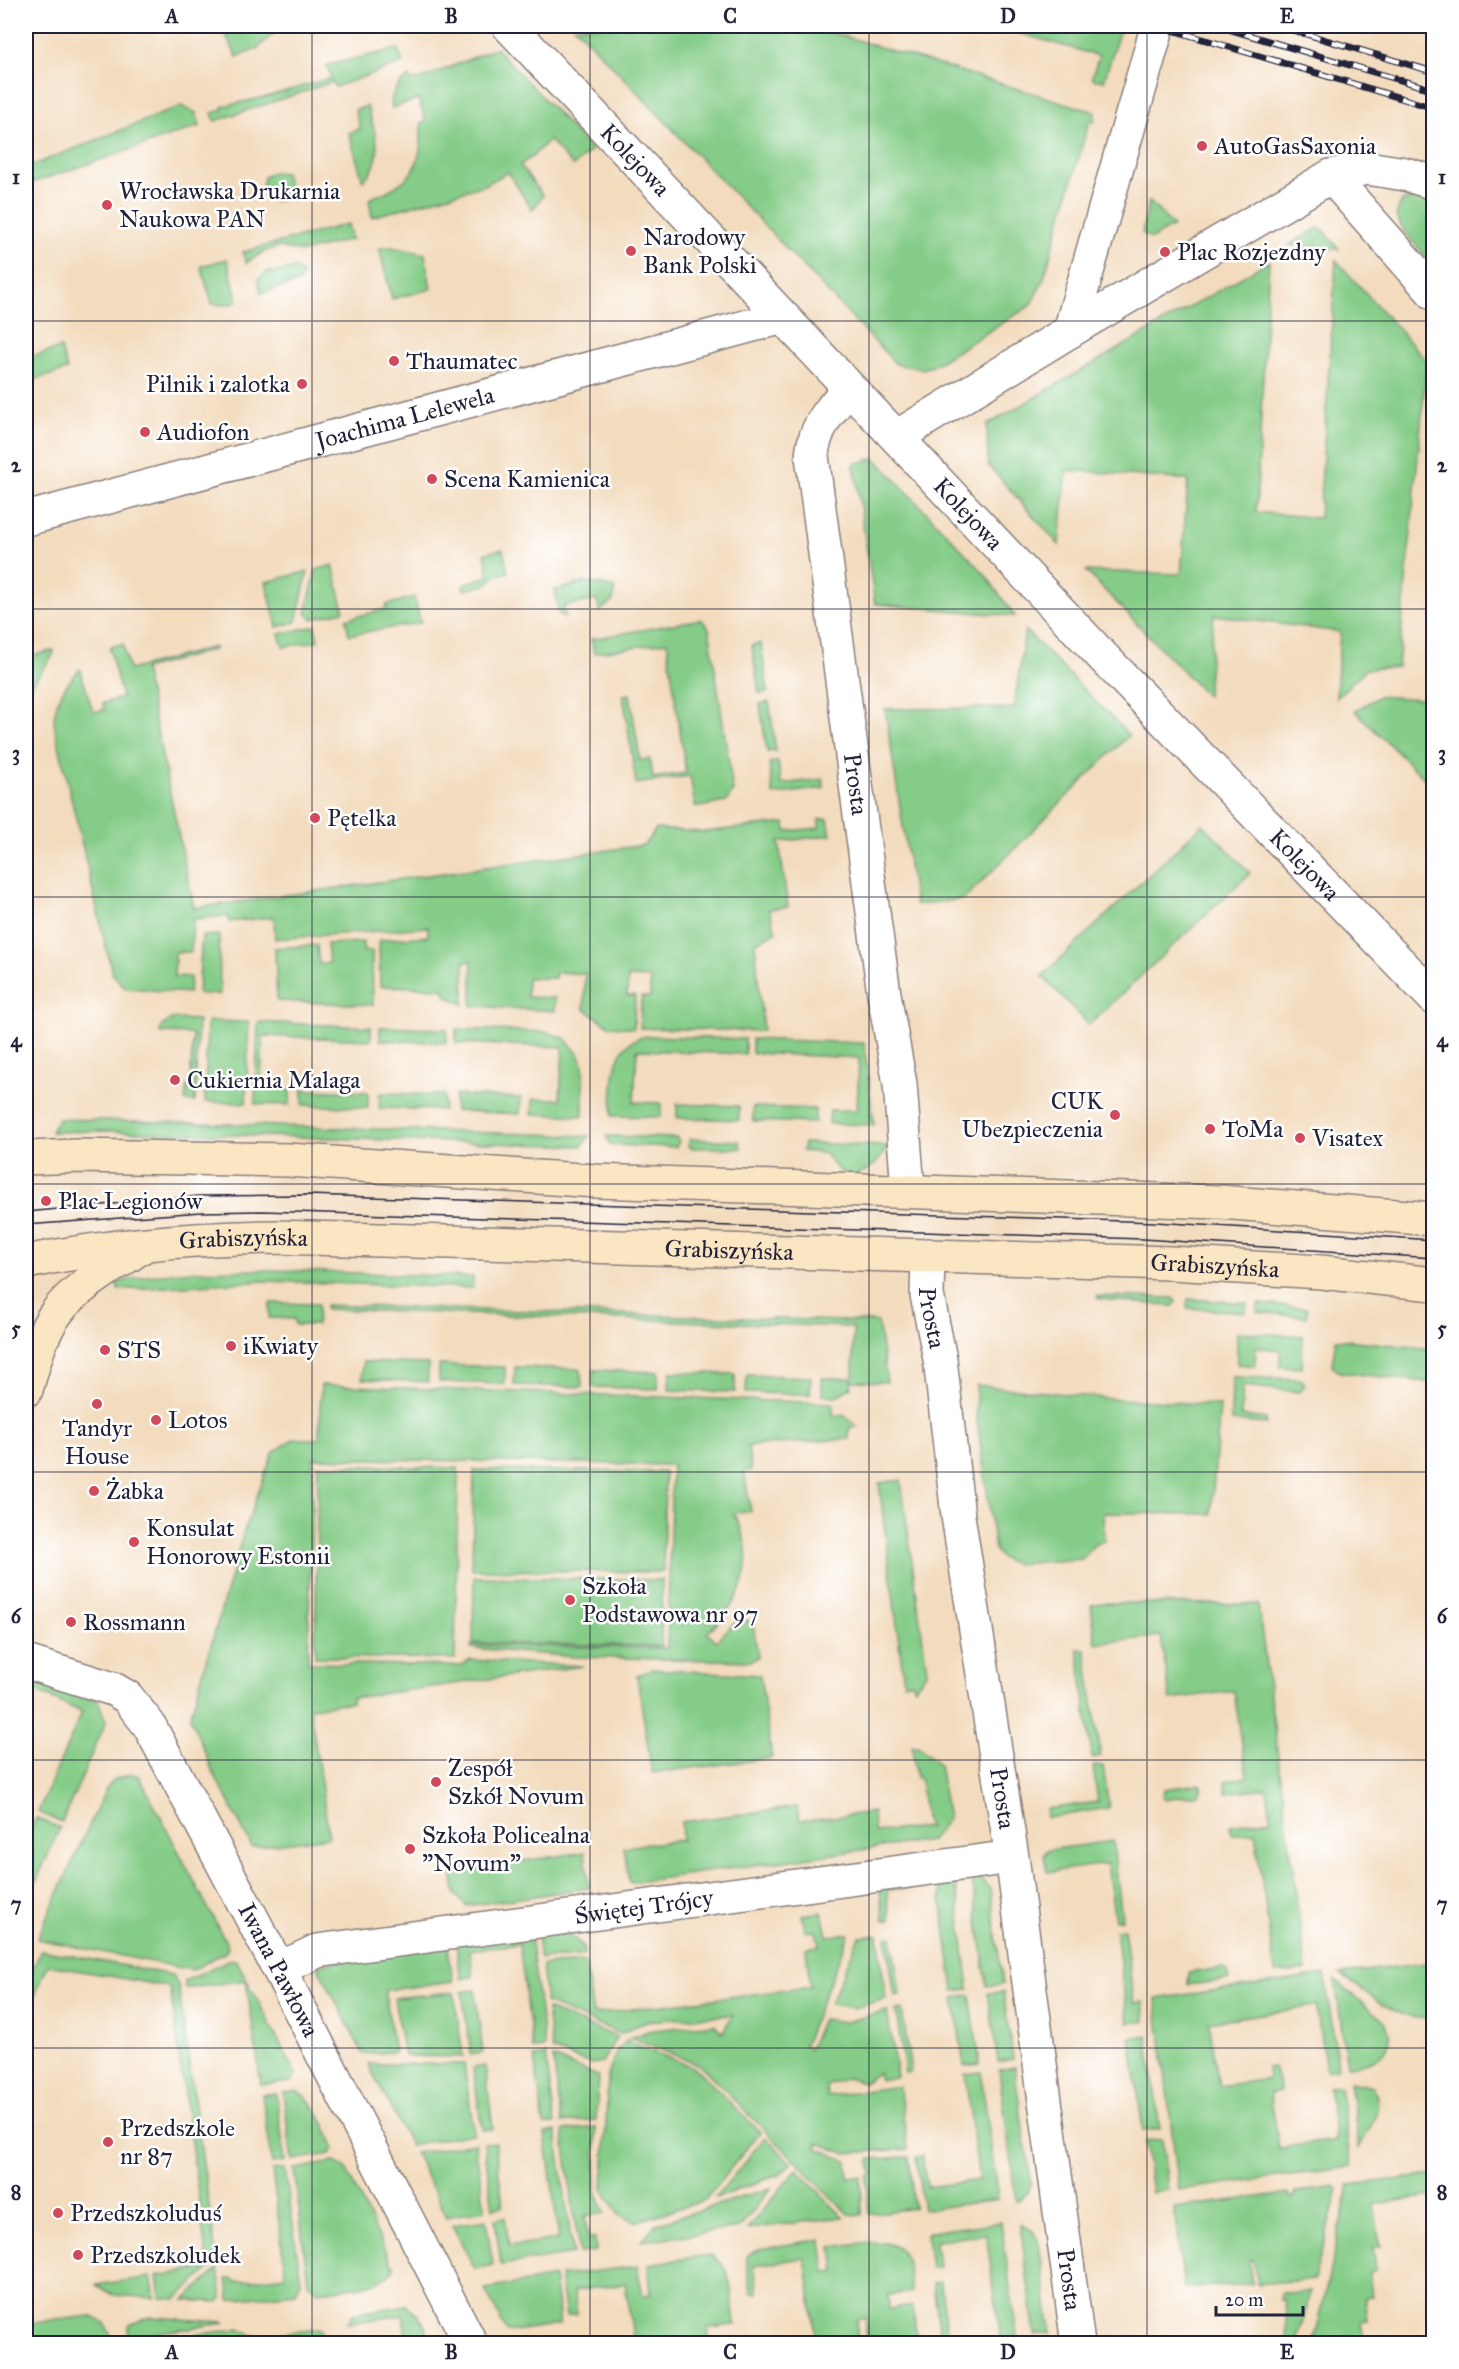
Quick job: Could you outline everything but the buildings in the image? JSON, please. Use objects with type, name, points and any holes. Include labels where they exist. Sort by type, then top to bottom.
[{"type":"main road","points":[[26,1158],[78,1156],[288,1160],[596,1181],[1220,1202],[1434,1219]]},
{"type":"main road","name":"Grabiszyńska","points":[[26,1262],[147,1243],[204,1238],[275,1237],[928,1255],[1252,1268],[1321,1272],[1434,1284]]},
{"type":"main road","points":[[26,1390],[40,1343],[58,1310],[147,1243]]},
{"type":"street","name":"Kolejowa","points":[[509,26],[849,388],[898,436],[1104,658],[1434,998]]},
{"type":"street","points":[[1070,331],[1155,35]]},
{"type":"street","points":[[898,436],[1331,176],[1367,168],[1406,174],[1434,183]]},
{"type":"street","points":[[1331,176],[1434,293]]},
{"type":"street","name":"Joachima Lelewela","points":[[26,519],[783,317]]},
{"type":"street","name":"Prosta","points":[[849,388],[823,420],[813,445],[812,456],[884,994],[900,1084],[908,1190]]},
{"type":"street","name":"Prosta","points":[[928,1255],[927,1295],[940,1359],[958,1516],[1012,1857],[1078,2343]]},
{"type":"street","name":"Iwana Pawłowa","points":[[26,1662],[113,1689],[127,1697],[148,1725],[279,1969],[471,2343]]},
{"type":"street","name":"Świętej Trójcy","points":[[279,1969],[317,1951],[1012,1857]]},
{"type":"green space","points":[[235,26],[281,26],[257,49],[237,57],[224,31]]},
{"type":"green space","points":[[574,26],[810,26],[1095,112],[1094,122],[1089,122],[1043,281],[1030,306],[933,366],[921,369],[896,364]]},
{"type":"green space","points":[[994,26],[1121,26],[1104,81],[1093,79],[1092,76],[1099,56]]},
{"type":"green space","points":[[496,48],[592,150],[573,166],[549,140],[520,165],[543,196],[532,210],[508,172],[485,185],[372,217],[369,199],[395,187],[412,172],[420,152],[421,124],[426,121],[418,99],[392,108],[391,103],[395,90],[409,77],[410,80],[422,79]]},
{"type":"green space","points":[[398,49],[403,63],[335,87],[333,82],[215,121],[212,113],[223,110],[223,106],[266,97],[331,78],[327,65]]},
{"type":"green space","points":[[181,106],[196,113],[200,126],[26,185],[26,168]]},
{"type":"green space","points":[[367,106],[376,136],[377,154],[371,172],[363,181],[349,133],[360,129],[355,110]]},
{"type":"green space","points":[[272,172],[285,173],[292,197],[274,201],[262,188],[264,177]]},
{"type":"green space","points":[[1415,198],[1433,203],[1433,265],[1403,230],[1396,216],[1402,201]]},
{"type":"green space","points":[[1149,201],[1173,226],[1151,239],[1142,233]]},
{"type":"green space","points":[[348,224],[352,239],[303,252],[279,247],[263,252],[246,263],[243,252]]},
{"type":"green space","points":[[1318,228],[1323,229],[1339,249],[1289,245]]},
{"type":"green space","points":[[391,247],[425,254],[431,289],[392,299],[379,248]]},
{"type":"green space","points":[[227,259],[238,302],[227,305],[212,304],[201,266]]},
{"type":"green space","points":[[1336,260],[1427,361],[1398,667],[1366,669],[1336,698],[1340,632],[1214,615],[1207,696],[1086,571],[1181,574],[1188,480],[1067,470],[1059,545],[988,465],[987,425],[1269,261],[1256,512],[1319,518]]},
{"type":"green space","points":[[295,268],[303,274],[299,282],[261,293],[258,279],[269,271],[273,273]]},
{"type":"green space","points":[[61,348],[67,370],[37,379],[26,374],[26,355],[27,358]]},
{"type":"green space","points":[[875,458],[984,573],[1015,616],[875,604],[854,464]]},
{"type":"green space","points":[[503,549],[508,572],[498,575],[485,585],[464,590],[463,586],[466,583],[489,576],[485,553]]},
{"type":"green space","points":[[333,565],[344,611],[312,619],[306,613],[316,570]]},
{"type":"green space","points":[[308,571],[296,622],[277,627],[266,582]]},
{"type":"green space","points":[[586,582],[615,587],[613,601],[600,611],[597,600],[564,606],[565,617],[559,614],[555,590]]},
{"type":"green space","points":[[414,597],[421,623],[349,635],[346,619],[386,609],[386,605]]},
{"type":"green space","points":[[701,619],[709,628],[733,791],[726,802],[698,807],[695,806],[690,776],[636,784],[623,695],[630,694],[640,760],[650,759],[653,778],[686,773],[667,642],[594,653],[591,639]]},
{"type":"green space","points":[[315,626],[318,641],[283,647],[279,634]]},
{"type":"green space","points":[[1025,630],[1129,735],[964,899],[915,905],[885,709],[1014,708]]},
{"type":"green space","points":[[761,643],[768,692],[759,693],[752,645]]},
{"type":"green space","points":[[123,644],[129,670],[214,647],[214,650],[144,669],[194,908],[644,845],[656,829],[702,832],[785,823],[786,831],[819,828],[819,819],[828,819],[831,835],[779,842],[788,907],[769,909],[776,932],[755,943],[763,1031],[640,1028],[641,997],[650,997],[650,978],[628,977],[627,996],[635,996],[634,1028],[610,1026],[584,1009],[585,974],[556,972],[555,978],[527,978],[527,997],[555,998],[555,1011],[472,1006],[472,961],[464,962],[464,1004],[448,997],[442,988],[380,986],[379,940],[428,936],[428,927],[275,939],[274,917],[229,922],[228,916],[193,919],[191,952],[175,952],[174,976],[190,977],[189,993],[125,988],[112,973],[54,724],[58,700],[80,669],[93,712],[104,710],[103,703],[122,698],[109,647]]},
{"type":"green space","points":[[54,650],[53,655],[28,690],[26,689],[26,657]]},
{"type":"green space","points":[[1379,696],[1433,700],[1433,787],[1355,711]]},
{"type":"green space","points":[[769,702],[776,751],[767,752],[760,704]]},
{"type":"green space","points":[[778,761],[781,784],[823,779],[824,788],[773,795],[769,763]]},
{"type":"green space","points":[[1203,824],[1250,873],[1089,1025],[1042,976]]},
{"type":"green space","points":[[219,935],[220,994],[198,994],[202,936]]},
{"type":"green space","points":[[363,942],[363,951],[372,951],[373,1005],[277,1001],[275,948],[317,945],[319,964],[329,963],[327,944]]},
{"type":"green space","points":[[171,1019],[198,1020],[195,1102],[185,1101],[187,1086],[190,1085],[193,1034],[160,1033],[161,1027]]},
{"type":"green space","points":[[207,1021],[249,1022],[246,1103],[205,1102]]},
{"type":"green space","points":[[258,1022],[371,1027],[371,1040],[263,1036],[261,1088],[290,1089],[290,1105],[255,1104]]},
{"type":"green space","points":[[380,1027],[447,1029],[447,1043],[380,1040]]},
{"type":"green space","points":[[456,1029],[547,1032],[564,1038],[577,1052],[583,1065],[583,1116],[532,1114],[533,1099],[560,1099],[563,1047],[456,1043]]},
{"type":"green space","points":[[649,1036],[745,1039],[745,1054],[637,1050],[634,1102],[661,1103],[661,1117],[612,1116],[614,1078],[620,1055],[626,1046],[636,1039]]},
{"type":"green space","points":[[752,1039],[864,1043],[874,1125],[829,1124],[830,1110],[857,1110],[859,1058],[752,1053]]},
{"type":"green space","points":[[303,1090],[368,1092],[368,1108],[303,1105]]},
{"type":"green space","points":[[380,1093],[444,1095],[444,1110],[379,1108]]},
{"type":"green space","points":[[455,1095],[521,1098],[520,1114],[455,1111]]},
{"type":"green space","points":[[677,1104],[739,1106],[739,1120],[677,1118]]},
{"type":"green space","points":[[753,1107],[815,1109],[815,1123],[753,1121]]},
{"type":"green space","points":[[58,1119],[589,1136],[582,1146],[102,1131],[51,1132]]},
{"type":"green space","points":[[606,1136],[677,1138],[679,1141],[676,1147],[611,1145]]},
{"type":"green space","points":[[690,1139],[739,1141],[741,1148],[691,1148],[688,1146]]},
{"type":"green space","points":[[804,1143],[888,1146],[869,1169],[848,1174],[838,1170],[824,1153],[802,1151]]},
{"type":"green space","points":[[272,1270],[473,1277],[473,1288],[265,1281],[118,1290],[117,1283],[174,1273]]},
{"type":"green space","points":[[1097,1296],[1173,1298],[1177,1302],[1173,1306],[1098,1299]]},
{"type":"green space","points":[[1188,1299],[1247,1303],[1246,1312],[1187,1308]]},
{"type":"green space","points":[[270,1303],[318,1304],[317,1325],[295,1325],[294,1319],[269,1318]]},
{"type":"green space","points":[[1258,1304],[1307,1308],[1307,1317],[1257,1312]]},
{"type":"green space","points":[[326,1305],[878,1322],[887,1382],[851,1381],[851,1387],[837,1396],[822,1395],[822,1378],[853,1378],[853,1327],[325,1309]]},
{"type":"green space","points":[[1237,1332],[1303,1336],[1302,1368],[1280,1367],[1280,1350],[1256,1347],[1255,1366],[1237,1364]]},
{"type":"green space","points":[[1336,1339],[1433,1349],[1433,1378],[1427,1382],[1339,1372],[1332,1365]]},
{"type":"green space","points":[[363,1362],[428,1364],[428,1382],[362,1379]]},
{"type":"green space","points":[[439,1365],[505,1367],[505,1384],[439,1382]]},
{"type":"green space","points":[[515,1367],[581,1369],[582,1387],[514,1385]]},
{"type":"green space","points":[[593,1370],[658,1372],[658,1389],[592,1387]]},
{"type":"green space","points":[[670,1372],[735,1374],[735,1392],[669,1390]]},
{"type":"green space","points":[[747,1375],[811,1377],[810,1394],[746,1393]]},
{"type":"green space","points":[[1232,1377],[1301,1379],[1305,1385],[1299,1392],[1243,1386],[1241,1416],[1266,1419],[1266,1424],[1231,1421]]},
{"type":"green space","points":[[321,1385],[833,1403],[833,1415],[846,1416],[857,1427],[849,1428],[849,1439],[748,1446],[751,1470],[744,1472],[751,1511],[733,1513],[746,1546],[744,1578],[739,1593],[730,1607],[707,1633],[716,1641],[741,1617],[753,1624],[758,1657],[751,1661],[575,1657],[471,1648],[471,1645],[667,1648],[672,1465],[313,1458],[308,1663],[461,1666],[470,1660],[583,1666],[352,1698],[352,1702],[310,1708],[329,1837],[252,1847],[213,1772],[190,1717],[243,1534],[273,1453],[293,1439],[319,1439]]},
{"type":"green space","points":[[976,1385],[1105,1398],[1220,1405],[1211,1514],[1103,1513],[1104,1541],[1094,1545],[1082,1559],[1016,1564],[1003,1559],[995,1550],[976,1413]]},
{"type":"green space","points":[[318,1465],[458,1468],[455,1659],[315,1657]]},
{"type":"green space","points":[[474,1470],[665,1472],[663,1572],[472,1570]]},
{"type":"green space","points":[[901,1480],[927,1671],[915,1688],[912,1682],[904,1683],[879,1483]]},
{"type":"green space","points":[[474,1577],[662,1580],[661,1646],[473,1643]]},
{"type":"green space","points":[[1101,1603],[1258,1604],[1306,1970],[1275,1974],[1255,1832],[1232,1835],[1231,1825],[1271,1819],[1267,1788],[1226,1793],[1225,1781],[1247,1777],[1234,1691],[1170,1699],[1161,1636],[1096,1644],[1091,1605]]},
{"type":"green space","points":[[1078,1649],[1085,1649],[1101,1756],[1092,1758]]},
{"type":"green space","points":[[651,1669],[760,1675],[772,1758],[652,1773],[637,1676]]},
{"type":"green space","points":[[26,1678],[98,1700],[106,1722],[62,1822],[38,1812],[82,1712],[35,1691],[26,1711]]},
{"type":"green space","points":[[912,1746],[918,1746],[939,1764],[948,1819],[931,1840],[629,1883],[624,1847],[682,1840],[681,1822],[797,1807],[800,1821],[873,1812],[874,1832],[929,1827],[925,1817],[920,1778],[916,1778]]},
{"type":"green space","points":[[1093,1766],[1103,1766],[1109,1808],[1047,1818],[1046,1809],[1098,1802]]},
{"type":"green space","points":[[131,1774],[139,1776],[228,1946],[226,1952],[192,1970],[37,1939],[106,1789],[113,1780]]},
{"type":"green space","points":[[1199,1784],[1202,1787],[1199,1794],[1165,1799],[1162,1796],[1164,1789]]},
{"type":"green space","points":[[36,1818],[60,1828],[31,1893],[26,1890],[26,1841]]},
{"type":"green space","points":[[1113,1841],[1122,1919],[1115,1920],[1107,1864],[1047,1872],[1044,1855],[1047,1850]]},
{"type":"green space","points":[[585,1852],[589,1888],[466,1906],[455,1894],[452,1871]]},
{"type":"green space","points":[[954,1869],[969,1989],[954,1991],[939,1885],[887,1890],[890,1920],[884,1921],[878,1879]]},
{"type":"green space","points":[[978,1876],[990,1889],[1003,1984],[987,1986],[972,1879]]},
{"type":"green space","points":[[822,1912],[827,1936],[849,1934],[804,2045],[809,2049],[822,2019],[845,2022],[887,2011],[897,2077],[880,2080],[878,2073],[863,2083],[847,2078],[826,2086],[827,2096],[899,2086],[908,2149],[845,2153],[818,2143],[817,2148],[847,2161],[848,2177],[861,2177],[862,2215],[848,2214],[700,2065],[630,2038],[651,2030],[715,2024],[722,2033],[733,2015],[646,2021],[621,2034],[546,2003],[542,1965],[585,1962],[593,2014],[810,1987],[806,1948],[819,1946],[816,1930],[805,1931],[802,1915]]},
{"type":"green space","points":[[559,1926],[583,1946],[584,1955],[540,1959],[536,1928]]},
{"type":"green space","points":[[529,1928],[545,2048],[533,2049],[519,1944],[470,1950],[473,1977],[461,1979],[455,1938]]},
{"type":"green space","points":[[1124,1929],[1134,2003],[1143,2002],[1145,2021],[1128,2023],[1116,1930]]},
{"type":"green space","points":[[878,1935],[886,1999],[854,2008],[830,2004],[859,1937]]},
{"type":"green space","points":[[892,1936],[900,1995],[895,1996],[886,1937]]},
{"type":"green space","points":[[447,1940],[453,1982],[385,1990],[394,2052],[363,2054],[317,1965]]},
{"type":"green space","points":[[41,1950],[172,1975],[178,1985],[217,2262],[176,2299],[160,2298],[157,2276],[208,2268],[170,1987],[48,1965],[26,2016],[26,1985]]},
{"type":"green space","points":[[230,1959],[237,1961],[296,2074],[291,2082],[261,2085],[246,1980],[185,1989],[185,1981]]},
{"type":"green space","points":[[1433,1962],[1431,2018],[1406,2016],[1395,2011],[1340,1974]]},
{"type":"green space","points":[[1222,1968],[1227,1971],[1229,1980],[1188,1985],[1189,1973]]},
{"type":"green space","points":[[1325,1975],[1338,2068],[1326,2070],[1316,2006],[1209,2022],[1219,2086],[1268,2079],[1267,2068],[1274,2067],[1281,2091],[1270,2093],[1279,2148],[1336,2140],[1328,2087],[1340,2086],[1351,2167],[1179,2190],[1156,1999]]},
{"type":"green space","points":[[1335,1980],[1385,2022],[1389,2033],[1387,2049],[1382,2055],[1366,2063],[1347,2066]]},
{"type":"green space","points":[[475,1990],[483,2053],[471,2055],[462,1992]]},
{"type":"green space","points":[[454,1992],[463,2057],[404,2056],[394,1998]]},
{"type":"green space","points":[[1003,1992],[1013,2059],[998,2062],[988,1993]]},
{"type":"green space","points":[[970,1995],[980,2064],[964,2066],[954,1997]]},
{"type":"green space","points":[[547,2009],[617,2037],[602,2062],[591,2064],[552,2050]]},
{"type":"green space","points":[[902,2009],[911,2072],[905,2073],[896,2010]]},
{"type":"green space","points":[[1147,2035],[1160,2129],[1143,2131],[1130,2038]]},
{"type":"green space","points":[[626,2041],[695,2068],[760,2132],[705,2200],[635,2222],[619,2215],[603,2189],[608,2076],[617,2050]]},
{"type":"green space","points":[[546,2055],[555,2124],[544,2125],[534,2057]]},
{"type":"green space","points":[[553,2058],[598,2076],[596,2120],[562,2123]]},
{"type":"green space","points":[[368,2064],[464,2064],[474,2134],[410,2145]]},
{"type":"green space","points":[[485,2066],[493,2129],[482,2130],[473,2068]]},
{"type":"green space","points":[[1014,2067],[1031,2183],[1028,2193],[1016,2202],[999,2070]]},
{"type":"green space","points":[[981,2072],[998,2199],[923,2210],[916,2157],[922,2156],[927,2187],[979,2180],[965,2074]]},
{"type":"green space","points":[[1350,2082],[1372,2087],[1378,2102],[1375,2118],[1359,2148]]},
{"type":"green space","points":[[297,2091],[315,2108],[324,2123],[334,2147],[330,2154],[292,2160],[283,2092]]},
{"type":"green space","points":[[276,2093],[285,2161],[272,2163],[262,2095]]},
{"type":"green space","points":[[596,2127],[596,2191],[605,2213],[585,2216],[588,2238],[595,2238],[596,2251],[579,2253],[563,2131]]},
{"type":"green space","points":[[556,2131],[573,2254],[501,2265],[495,2219],[505,2217],[509,2246],[559,2239],[545,2133]]},
{"type":"green space","points":[[765,2137],[791,2163],[781,2174],[715,2198]]},
{"type":"green space","points":[[1162,2139],[1168,2190],[1152,2193],[1145,2141]]},
{"type":"green space","points":[[495,2142],[503,2206],[493,2208],[484,2143]]},
{"type":"green space","points":[[475,2143],[485,2210],[447,2217],[415,2153]]},
{"type":"green space","points":[[909,2157],[914,2208],[869,2214],[867,2176],[871,2176],[870,2159]]},
{"type":"green space","points":[[334,2162],[345,2167],[394,2268],[382,2280],[349,2288],[318,2291],[308,2282],[294,2169]]},
{"type":"green space","points":[[285,2169],[301,2281],[296,2293],[230,2300],[227,2279],[234,2279],[235,2282],[286,2276],[272,2170]]},
{"type":"green space","points":[[797,2169],[843,2217],[747,2229]]},
{"type":"green space","points":[[1433,2175],[1433,2196],[1374,2204],[1380,2246],[1373,2247],[1376,2270],[1369,2272],[1372,2296],[1365,2297],[1368,2321],[1361,2322],[1364,2343],[1314,2343],[1349,2185]]},
{"type":"green space","points":[[1335,2186],[1338,2190],[1314,2279],[1257,2284],[1253,2259],[1249,2260],[1252,2284],[1184,2288],[1174,2208],[1289,2193],[1290,2198],[1293,2198],[1295,2193]]},
{"type":"green space","points":[[771,2188],[740,2228],[641,2241],[656,2224]]},
{"type":"green space","points":[[486,2220],[493,2265],[475,2269],[452,2225]]},
{"type":"green space","points":[[1001,2222],[1017,2336],[1001,2338],[986,2234],[935,2241],[938,2267],[931,2268],[927,2235],[929,2232]]},
{"type":"green space","points":[[1020,2224],[1033,2231],[1039,2242],[1051,2333],[1035,2335]]},
{"type":"green space","points":[[821,2239],[825,2273],[835,2272],[832,2247],[873,2242],[893,2245],[901,2251],[908,2267],[911,2292],[888,2295],[889,2309],[913,2306],[917,2343],[866,2343],[866,2318],[856,2320],[858,2343],[817,2343],[805,2258],[754,2265],[758,2293],[751,2293],[746,2256],[760,2249]]},
{"type":"green space","points":[[709,2255],[717,2259],[727,2275],[735,2325],[708,2328],[710,2342],[737,2338],[738,2343],[634,2343],[625,2283],[574,2291],[577,2314],[566,2316],[560,2276],[637,2266],[643,2295],[651,2294],[648,2264]]},
{"type":"green space","points":[[218,2269],[222,2298],[219,2302],[185,2300]]},
{"type":"green space","points":[[151,2277],[155,2298],[114,2295],[96,2285]]},
{"type":"green space","points":[[554,2277],[560,2324],[507,2332],[485,2289]]},
{"type":"green space","points":[[940,2282],[949,2343],[941,2343],[933,2283]]},
{"type":"green space","points":[[1311,2292],[1297,2343],[1288,2343],[1285,2301],[1280,2301],[1281,2293]]},
{"type":"green space","points":[[406,2305],[423,2321],[428,2343],[407,2343],[403,2315],[347,2323],[353,2314]]},
{"type":"green space","points":[[90,2316],[105,2323],[112,2339],[74,2344],[26,2343],[26,2324]]},
{"type":"green space","points":[[150,2317],[224,2323],[127,2337],[128,2325]]},
{"type":"green space","points":[[239,2329],[253,2336],[320,2329],[325,2339],[320,2344],[223,2344],[222,2340],[163,2343],[162,2339]]},
{"type":"tram line","points":[[26,1212],[199,1196],[308,1195],[1155,1222],[1434,1240]]},
{"type":"tram line","points":[[26,1225],[202,1212],[262,1211],[1143,1239],[1434,1258]]},
{"type":"railway","points":[[1159,26],[1434,108]]},
{"type":"railway","points":[[1218,26],[1434,90]]},
{"type":"railway","points":[[1279,26],[1434,72]]},
{"type":"place","name":"AutoGasSaxonia","points":[[1202,146]]},
{"type":"place","name":"Wrocławska Drukarnia Naukowa PAN","points":[[107,205]]},
{"type":"place","name":"Narodowy Bank Polski","points":[[631,251]]},
{"type":"place","name":"Plac Rozjezdny","points":[[1165,252]]},
{"type":"place","name":"Thaumatec","points":[[394,361]]},
{"type":"place","name":"Pilnik i zalotka","points":[[302,384]]},
{"type":"place","name":"Audiofon","points":[[145,432]]},
{"type":"place","name":"Scena Kamienica","points":[[432,479]]},
{"type":"place","name":"Pętelka","points":[[315,818]]},
{"type":"place","name":"Cukiernia Malaga","points":[[175,1080]]},
{"type":"place","name":"CUK Ubezpieczenia","points":[[1115,1115]]},
{"type":"place","name":"ToMa","points":[[1210,1129]]},
{"type":"place","name":"Visatex","points":[[1300,1138]]},
{"type":"place","name":"Plac Legionów","points":[[46,1201]]},
{"type":"place","name":"iKwiaty","points":[[231,1346]]},
{"type":"place","name":"STS","points":[[105,1350]]},
{"type":"place","name":"Tandyr House","points":[[97,1404]]},
{"type":"place","name":"Lotos","points":[[156,1420]]},
{"type":"place","name":"Żabka","points":[[94,1491]]},
{"type":"place","name":"Konsulat Honorowy Estonii","points":[[134,1542]]},
{"type":"place","name":"Szkoła Podstawowa nr 97","points":[[570,1600]]},
{"type":"place","name":"Rossmann","points":[[71,1622]]},
{"type":"place","name":"Zespół Szkół Novum","points":[[436,1782]]},
{"type":"place","name":"Szkoła Policealna \"Novum\"","points":[[410,1849]]},
{"type":"place","name":"Przedszkole nr 87","points":[[108,2142]]},
{"type":"place","name":"Przedszkoluduś","points":[[58,2213]]},
{"type":"place","name":"Przedszkoludek","points":[[78,2255]]}]
